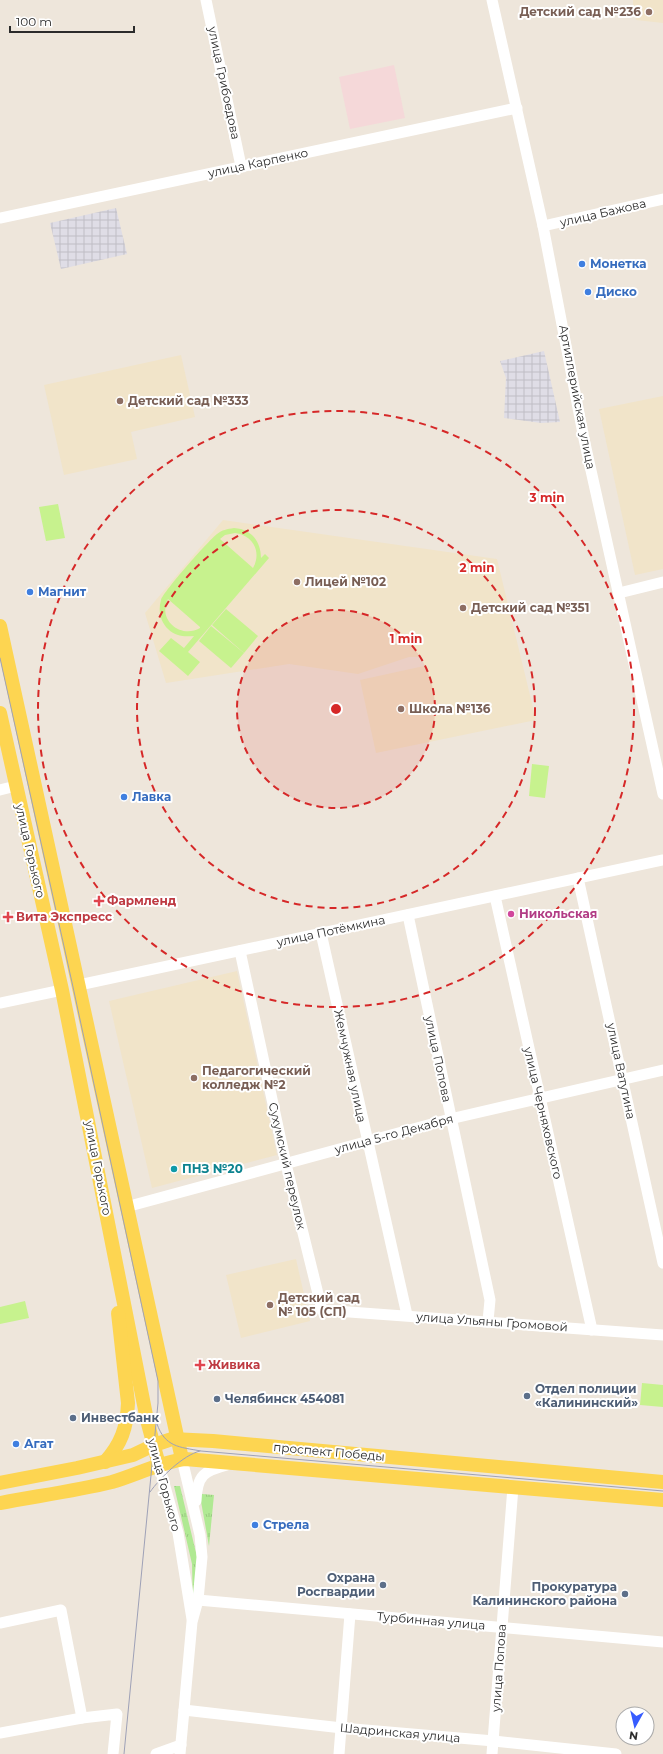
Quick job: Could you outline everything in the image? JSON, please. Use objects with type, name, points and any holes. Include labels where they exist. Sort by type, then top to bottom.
[{"type":"main road","name":"улица Горького","points":[[0,626],[182,1459]]},
{"type":"main road","name":"улица Горького","points":[[0,713],[62,990],[146,1413],[159,1465]]},
{"type":"main road","name":"улица Потёмкина","points":[[62,990],[79,985]]},
{"type":"main road","points":[[92,1136],[111,1133]]},
{"type":"main road","points":[[105,1462],[115,1450],[121,1439],[127,1418],[128,1403],[114,1287],[116,1262]]},
{"type":"main road","name":"проспект Победы","points":[[0,1483],[105,1462],[133,1455],[154,1445],[177,1439],[663,1482]]},
{"type":"main road","name":"проспект Победы","points":[[0,1503],[134,1476],[159,1465],[182,1459],[663,1500]]},
{"type":"street","name":"улица Грибоедова","points":[[206,0],[241,166]]},
{"type":"street","name":"Артиллерийская улица","points":[[492,0],[543,226],[584,439],[663,794]]},
{"type":"street","name":"улица Карпенко","points":[[0,218],[517,108]]},
{"type":"street","name":"улица Бажова","points":[[543,226],[663,199]]},
{"type":"street","points":[[619,593],[663,582]]},
{"type":"street","points":[[0,790],[16,786]]},
{"type":"street","name":"улица Потёмкина","points":[[79,985],[663,860]]},
{"type":"street","name":"улица Ватутина","points":[[578,878],[624,1080],[663,1263]]},
{"type":"street","name":"улица Черняховского","points":[[495,896],[592,1330]]},
{"type":"street","name":"улица Попова","points":[[408,915],[450,1119],[490,1300],[488,1322]]},
{"type":"street","name":"Жемчужная улица","points":[[321,933],[406,1315]]},
{"type":"street","name":"Сухумский переулок","points":[[240,951],[286,1164],[322,1310]]},
{"type":"street","name":"улица Потёмкина","points":[[0,1003],[62,990]]},
{"type":"street","name":"улица 5-го Декабря","points":[[126,1207],[450,1119],[663,1070]]},
{"type":"street","name":"улица Ульяны Громовой","points":[[322,1310],[663,1335]]},
{"type":"street","name":"улица Горького","points":[[180,1750],[192,1622],[198,1600],[202,1557],[200,1535],[182,1459]]},
{"type":"street","name":"улица Горького","points":[[195,1513],[196,1487],[201,1476],[211,1469],[236,1463]]},
{"type":"street","name":"улица Горького","points":[[159,1465],[178,1533],[192,1622]]},
{"type":"street","name":"улица Попова","points":[[492,1754],[513,1487]]},
{"type":"street","name":"Турбинная улица","points":[[198,1600],[663,1642]]},
{"type":"street","points":[[0,1623],[61,1610],[82,1718]]},
{"type":"street","points":[[339,1754],[350,1614]]},
{"type":"street","name":"Шадринская улица","points":[[184,1710],[342,1728],[494,1741],[616,1754]]},
{"type":"street","points":[[0,1733],[82,1718],[117,1714],[113,1754]]},
{"type":"street","points":[[156,1754],[180,1750]]},
{"type":"shaded area","name":"Детский сад №236","points":[[633,0],[663,0],[663,23],[636,20]]},
{"type":"shaded area","points":[[394,65],[405,118],[350,129],[339,77]]},
{"type":"shaded area","points":[[116,208],[127,254],[61,269],[50,223]]},
{"type":"shaded area","points":[[544,351],[560,422],[541,423],[504,418],[506,378],[500,361]]},
{"type":"shaded area","name":"Детский сад №333","points":[[181,355],[195,417],[131,432],[137,459],[64,475],[44,385]]},
{"type":"shaded area","points":[[663,396],[663,569],[635,575],[599,409]]},
{"type":"shaded area","name":"Лицей №102","points":[[223,520],[497,559],[536,720],[376,753],[360,680],[424,666],[422,657],[409,657],[358,674],[289,664],[166,683],[145,613]]},
{"type":"shaded area","name":"Педагогический колледж №2","points":[[237,971],[277,1155],[152,1188],[109,1001]]},
{"type":"shaded area","name":"Детский сад № 105 (СП)","points":[[296,1259],[310,1321],[241,1338],[226,1275]]},
{"type":"green space","points":[[58,504],[65,538],[46,541],[39,507]]},
{"type":"green space","points":[[234,528],[250,533],[257,541],[261,552],[261,558],[265,554],[269,558],[188,652],[200,662],[188,676],[159,651],[171,638],[184,648],[194,636],[180,636],[168,629],[160,615],[161,600],[178,577],[212,538],[225,530]],"holes":[[[235,533],[247,537],[254,545],[257,556],[253,568],[220,539],[225,535]],[[168,599],[200,627],[200,628],[193,631],[185,631],[173,626],[168,620],[166,614],[165,607]]]},
{"type":"green space","points":[[226,609],[258,636],[244,653],[212,625]]},
{"type":"green space","points":[[211,626],[244,653],[231,668],[199,641]]},
{"type":"green space","points":[[532,764],[549,766],[545,798],[529,796]]},
{"type":"green space","points":[[25,1301],[29,1318],[0,1324],[0,1307]]},
{"type":"green space","points":[[642,1383],[663,1385],[663,1407],[640,1405]]},
{"type":"green space","points":[[174,1486],[180,1486],[198,1561],[193,1607],[192,1564]]},
{"type":"green space","points":[[202,1494],[214,1495],[209,1546],[200,1496]]},
{"type":"tram line","points":[[0,658],[158,1381],[158,1403],[124,1754]]},
{"type":"tram line","points":[[157,1424],[160,1432],[169,1442],[180,1447],[201,1451],[663,1491]]},
{"type":"tram line","points":[[150,1492],[179,1462],[193,1453],[200,1451]]},
{"type":"place","name":"Детский сад №236","points":[[649,12]]},
{"type":"place","name":"Монетка","points":[[582,264]]},
{"type":"place","name":"Диско","points":[[588,292]]},
{"type":"place","name":"Детский сад №333","points":[[120,401]]},
{"type":"place","name":"Лицей №102","points":[[297,582]]},
{"type":"place","name":"Магнит","points":[[30,592]]},
{"type":"place","name":"Детский сад №351","points":[[463,608]]},
{"type":"place","name":"Школа №136","points":[[401,709]]},
{"type":"place","name":"Лавка","points":[[124,797]]},
{"type":"place","name":"Фармленд","points":[[99,901]]},
{"type":"place","name":"Никольская","points":[[511,914]]},
{"type":"place","name":"Вита Экспресс","points":[[8,917]]},
{"type":"place","name":"Педагогический колледж №2","points":[[194,1078]]},
{"type":"place","name":"ПНЗ №20","points":[[174,1169]]},
{"type":"place","name":"Детский сад № 105 (СП)","points":[[270,1305]]},
{"type":"place","name":"Живика","points":[[200,1365]]},
{"type":"place","name":"Отдел полиции «Калининский»","points":[[527,1396]]},
{"type":"place","name":"Челябинск 454081","points":[[217,1399]]},
{"type":"place","name":"Инвестбанк","points":[[73,1418]]},
{"type":"place","name":"Агат","points":[[16,1444]]},
{"type":"place","name":"Стрела","points":[[255,1525]]},
{"type":"place","name":"Охрана Росгвардии","points":[[383,1585]]},
{"type":"place","name":"Прокуратура Калининского района","points":[[625,1594]]}]
